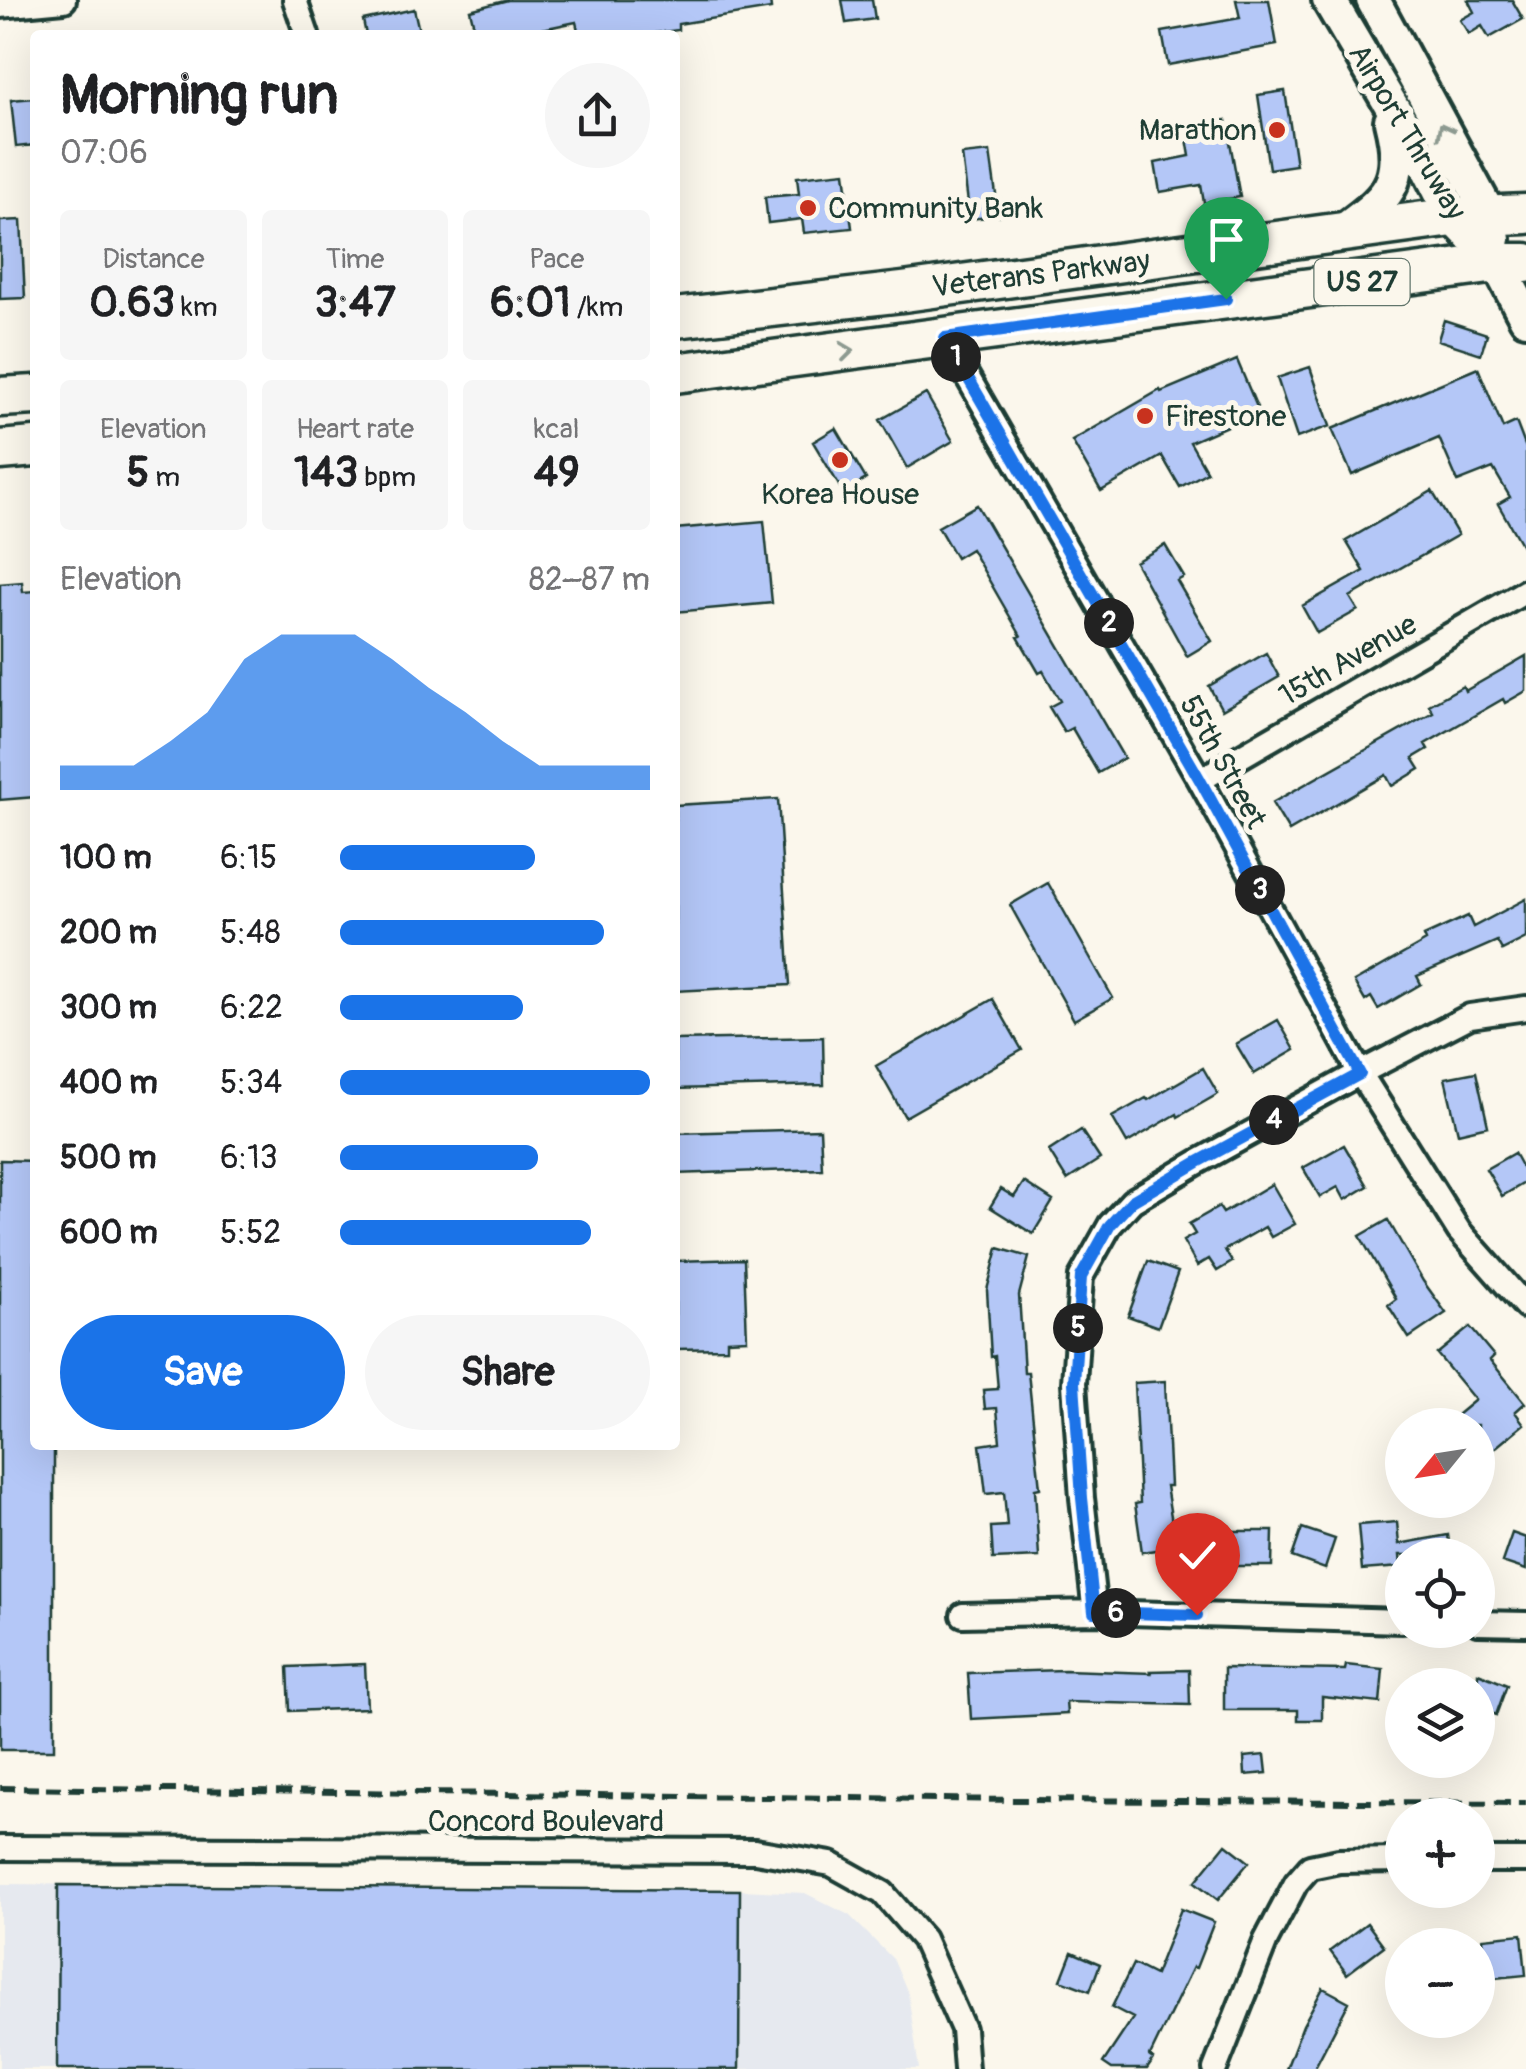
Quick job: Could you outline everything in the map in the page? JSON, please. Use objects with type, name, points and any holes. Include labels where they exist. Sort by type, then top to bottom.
[{"type":"main road","name":"Airport Thruway","points":[[1329,0],[1426,166],[1490,216]]},
{"type":"main road","name":"Airport Thruway","points":[[1373,0],[1490,216],[1512,263],[1526,318]]},
{"type":"main road","points":[[1340,233],[1378,204],[1392,184],[1398,157],[1384,98]]},
{"type":"main road","name":"Veterans Parkway","points":[[680,317],[1490,216]]},
{"type":"main road","name":"Veterans Parkway","points":[[680,371],[1512,263]]},
{"type":"main road","points":[[743,310],[750,363]]},
{"type":"main road","points":[[0,398],[30,395]]},
{"type":"main road","points":[[0,450],[30,447]]},
{"type":"street","points":[[0,6],[64,0]]},
{"type":"street","points":[[295,0],[305,30]]},
{"type":"street","name":"55th Street","points":[[945,338],[1200,780],[1360,1074],[1459,1231],[1526,1307]]},
{"type":"street","name":"15th Avenue","points":[[1200,780],[1526,591]]},
{"type":"street","points":[[1094,1612],[1074,1383],[1081,1277],[1110,1225],[1132,1201],[1198,1162],[1470,1016],[1526,1008]]},
{"type":"street","points":[[963,1615],[1094,1612],[1385,1621]]},
{"type":"street","points":[[1495,1623],[1526,1624]]},
{"type":"street","name":"Concord Boulevard","points":[[0,1848],[755,1850],[831,1864],[883,1892],[924,1939],[963,2030],[966,2069]]},
{"type":"street","points":[[1215,2069],[1266,1940],[1296,1883],[1310,1867],[1339,1860],[1385,1860]]},
{"type":"street","points":[[1495,1860],[1526,1860]]},
{"type":"shaded area","points":[[0,1884],[805,1893],[849,1915],[894,1960],[908,1993],[919,2069],[0,2069]]},
{"type":"building","points":[[508,0],[770,0],[771,9],[678,24],[678,30],[578,30],[576,22],[538,30],[475,30],[470,10]]},
{"type":"building","points":[[842,0],[872,0],[875,19],[846,23]]},
{"type":"building","points":[[1236,0],[1269,0],[1277,45],[1168,65],[1162,32],[1240,18]]},
{"type":"building","points":[[1468,0],[1512,0],[1523,19],[1489,38],[1482,26],[1469,34],[1460,20],[1474,12]]},
{"type":"building","points":[[414,9],[419,30],[365,30],[363,20]]},
{"type":"building","name":"Marathon","points":[[1285,91],[1296,165],[1269,169],[1258,95]]},
{"type":"building","points":[[30,98],[30,146],[16,147],[11,100]]},
{"type":"building","points":[[1226,120],[1240,197],[1204,203],[1201,185],[1160,192],[1155,163],[1190,156],[1185,127]]},
{"type":"building","points":[[990,152],[999,216],[970,219],[962,155]]},
{"type":"building","name":"Community Bank","points":[[845,172],[852,228],[804,233],[802,219],[768,223],[765,197],[799,194],[797,177]]},
{"type":"building","points":[[21,220],[25,298],[0,299],[0,221]]},
{"type":"building","points":[[1444,320],[1487,334],[1481,354],[1438,340]]},
{"type":"building","name":"Firestone","points":[[1237,360],[1259,412],[1190,442],[1207,472],[1180,487],[1162,456],[1101,491],[1072,441],[1160,390]]},
{"type":"building","points":[[1310,367],[1330,426],[1297,438],[1277,378]]},
{"type":"building","points":[[1478,368],[1503,428],[1516,422],[1526,448],[1526,553],[1498,504],[1510,497],[1493,468],[1458,482],[1439,438],[1352,475],[1332,429]]},
{"type":"building","points":[[926,394],[953,441],[907,468],[880,420]]},
{"type":"building","name":"Korea House","points":[[836,428],[866,479],[843,492],[813,442]]},
{"type":"building","points":[[1432,491],[1458,535],[1350,597],[1358,610],[1317,633],[1302,606],[1364,571],[1346,541]]},
{"type":"building","points":[[977,505],[1124,758],[1098,773],[1072,728],[1064,732],[1049,707],[1060,701],[1043,671],[1039,673],[971,549],[956,558],[938,527]]},
{"type":"building","points":[[764,521],[772,603],[680,612],[680,529]]},
{"type":"building","points":[[1165,545],[1184,577],[1177,581],[1212,641],[1187,656],[1135,562]]},
{"type":"building","points":[[22,582],[23,592],[30,591],[30,797],[0,800],[0,584]]},
{"type":"building","points":[[1266,653],[1279,677],[1222,710],[1209,686]]},
{"type":"building","points":[[1526,656],[1526,691],[1505,703],[1503,699],[1425,744],[1428,749],[1413,758],[1420,769],[1392,786],[1386,775],[1289,831],[1272,803],[1433,712],[1429,705],[1463,686],[1465,691]]},
{"type":"building","points":[[778,799],[790,985],[680,991],[680,805]]},
{"type":"building","points":[[1048,883],[1113,998],[1074,1020],[1010,905]]},
{"type":"building","points":[[1526,899],[1526,938],[1502,950],[1497,941],[1417,976],[1421,984],[1378,1009],[1371,997],[1365,1001],[1354,982],[1426,941],[1424,936],[1468,916],[1473,927]]},
{"type":"building","points":[[993,999],[1022,1050],[905,1117],[876,1066]]},
{"type":"building","points":[[1278,1020],[1295,1050],[1254,1074],[1236,1044]]},
{"type":"building","points":[[823,1037],[824,1085],[680,1089],[680,1040]]},
{"type":"building","points":[[1203,1068],[1218,1094],[1127,1143],[1112,1117]]},
{"type":"building","points":[[1476,1072],[1488,1126],[1458,1133],[1445,1078]]},
{"type":"building","points":[[820,1129],[822,1169],[680,1174],[680,1133]]},
{"type":"building","points":[[1081,1130],[1100,1159],[1067,1180],[1049,1151]]},
{"type":"building","points":[[1344,1145],[1368,1186],[1345,1200],[1338,1187],[1320,1197],[1303,1168]]},
{"type":"building","points":[[1514,1153],[1526,1182],[1502,1196],[1486,1169]]},
{"type":"building","points":[[0,1160],[30,1161],[30,1450],[54,1450],[54,1750],[0,1750]]},
{"type":"building","points":[[1024,1182],[1053,1201],[1033,1234],[990,1207],[1001,1189],[1014,1197]]},
{"type":"building","points":[[1272,1184],[1295,1224],[1271,1237],[1265,1227],[1225,1250],[1232,1262],[1217,1271],[1209,1259],[1197,1266],[1183,1241],[1195,1234],[1189,1224],[1219,1207],[1223,1213]]},
{"type":"building","points":[[1388,1220],[1446,1313],[1409,1338],[1388,1305],[1396,1299],[1360,1236]]},
{"type":"building","points":[[998,1248],[1029,1257],[1019,1295],[1024,1372],[1028,1372],[1040,1488],[1035,1489],[1039,1557],[993,1559],[991,1527],[1007,1526],[1004,1492],[986,1494],[980,1445],[1000,1442],[997,1408],[985,1409],[983,1390],[998,1389],[995,1356],[991,1357],[987,1290]]},
{"type":"building","points":[[744,1259],[747,1339],[727,1340],[727,1348],[680,1349],[680,1261]]},
{"type":"building","points":[[1148,1261],[1178,1272],[1158,1327],[1128,1316]]},
{"type":"building","points":[[1470,1327],[1494,1356],[1490,1360],[1525,1403],[1515,1412],[1524,1424],[1495,1448],[1495,1408],[1465,1408],[1475,1400],[1437,1354]]},
{"type":"building","points":[[1165,1381],[1170,1486],[1166,1486],[1176,1547],[1142,1552],[1135,1504],[1140,1503],[1134,1383]]},
{"type":"building","points":[[1397,1522],[1398,1538],[1385,1538],[1385,1568],[1362,1570],[1358,1525]]},
{"type":"building","points":[[1302,1528],[1335,1539],[1325,1569],[1292,1557]]},
{"type":"building","points":[[1231,1531],[1273,1531],[1272,1566],[1231,1566]]},
{"type":"building","points":[[1512,1533],[1526,1538],[1526,1570],[1502,1562]]},
{"type":"building","points":[[365,1664],[367,1708],[290,1711],[288,1667]]},
{"type":"building","points":[[1346,1665],[1383,1669],[1380,1703],[1322,1697],[1322,1720],[1298,1720],[1298,1710],[1224,1710],[1224,1668],[1345,1670]]},
{"type":"building","points":[[1189,1670],[1190,1705],[1066,1702],[1067,1714],[971,1719],[968,1673]]},
{"type":"building","points":[[1495,1680],[1507,1685],[1495,1715]]},
{"type":"building","points":[[1265,1755],[1267,1773],[1245,1775],[1244,1757]]},
{"type":"building","points":[[1226,1844],[1249,1862],[1218,1900],[1195,1882]]},
{"type":"building","points":[[58,1885],[740,1890],[739,2069],[57,2069]]},
{"type":"building","points":[[1181,1909],[1214,1922],[1196,1968],[1193,1967],[1147,2069],[1112,2069],[1103,2063],[1133,2018],[1112,2007],[1133,1964],[1155,1975]]},
{"type":"building","points":[[1367,1923],[1384,1946],[1347,1974],[1330,1951]]},
{"type":"building","points":[[1522,1934],[1526,1975],[1495,1978],[1495,1937]]},
{"type":"building","points":[[1072,1952],[1100,1964],[1090,1991],[1061,1980]]},
{"type":"building","points":[[1323,1988],[1349,2002],[1314,2069],[1286,2069],[1303,2025]]},
{"type":"railway","points":[[0,1788],[1526,1803]]},
{"type":"place","name":"Marathon","points":[[1277,130]]},
{"type":"place","name":"Community Bank","points":[[808,208]]},
{"type":"place","name":"Firestone","points":[[1145,416]]},
{"type":"place","name":"Korea House","points":[[840,460]]},
{"type":"route","points":[[1197,1615],[1094,1612],[1074,1383],[1081,1277],[1110,1225],[1132,1201],[1360,1074],[1200,780],[945,338],[1226,299]]}]
